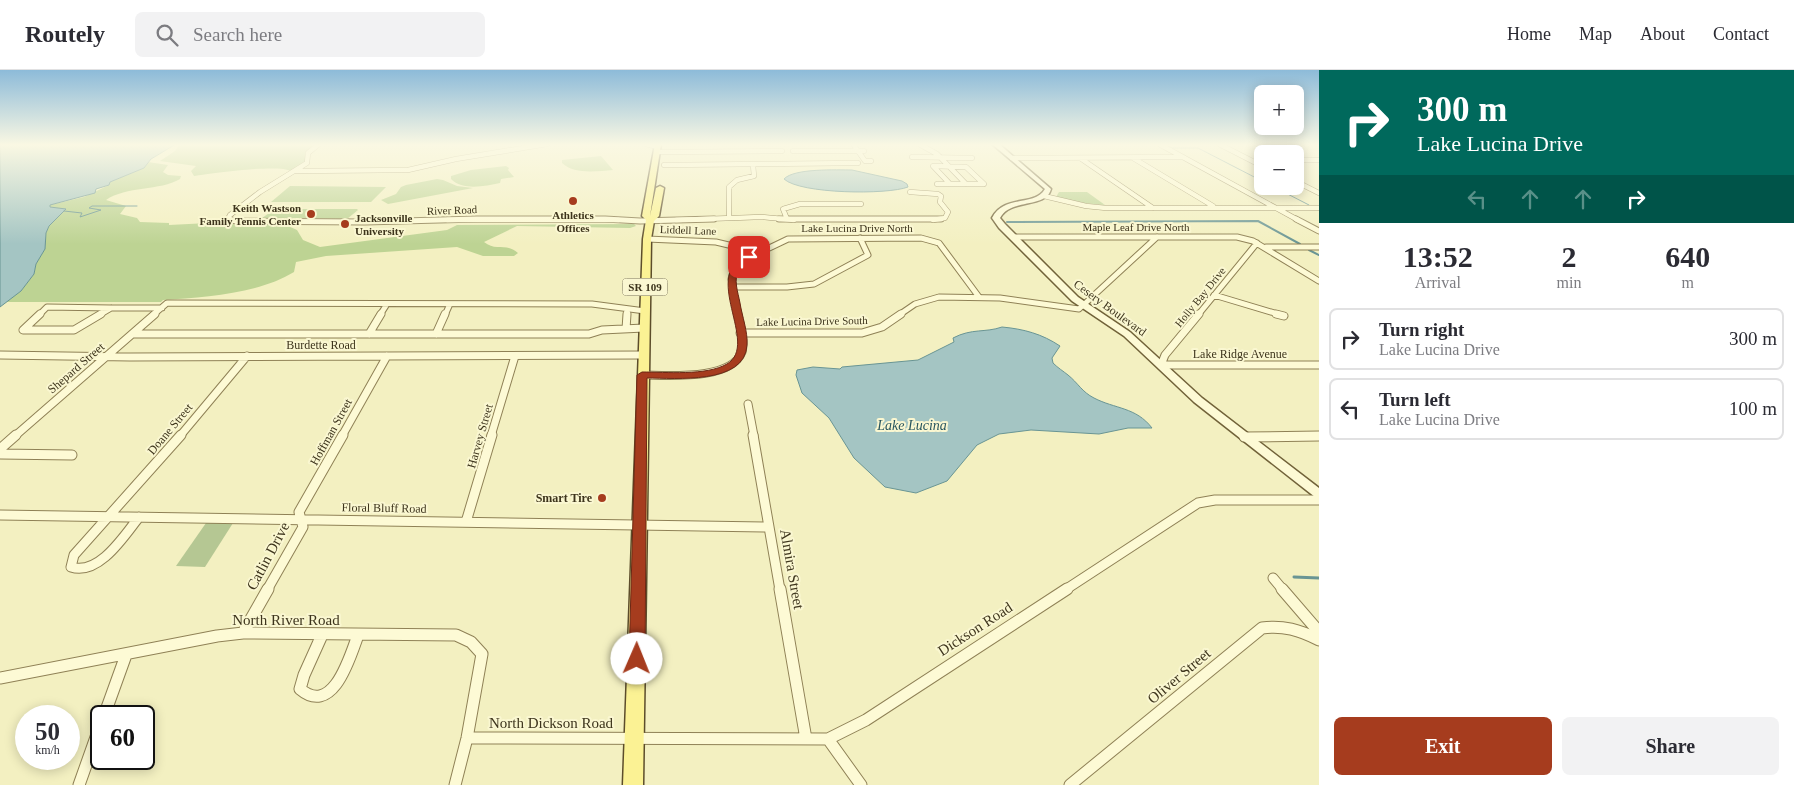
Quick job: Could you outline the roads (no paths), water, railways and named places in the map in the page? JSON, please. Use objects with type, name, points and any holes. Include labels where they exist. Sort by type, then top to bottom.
[{"type":"main road","points":[[1035,177],[1047,187],[1047,193],[1044,196]]},
{"type":"main road","name":"SR 109","points":[[633,785],[642,375],[647,239],[650,220],[646,216],[660,179]]},
{"type":"main road","name":"Cesery Boulevard","points":[[1044,196],[1008,206],[999,211],[996,218],[998,222],[1082,305],[1127,334],[1198,400],[1319,494]]},
{"type":"street","name":"River Road","points":[[284,177],[260,192],[230,215],[228,219],[236,221],[334,222],[477,219],[650,220]]},
{"type":"street","points":[[660,179],[670,177]]},
{"type":"street","points":[[729,218],[729,187],[731,183],[738,179],[747,177]]},
{"type":"street","points":[[944,177],[950,184]]},
{"type":"street","points":[[960,177],[966,184]]},
{"type":"street","points":[[937,184],[984,184],[977,177]]},
{"type":"street","points":[[1108,177],[1153,208]]},
{"type":"street","points":[[1165,177],[1215,207]]},
{"type":"street","points":[[1221,177],[1319,231]]},
{"type":"street","points":[[1304,186],[1319,193]]},
{"type":"street","points":[[650,220],[729,218],[932,220],[945,218],[948,215],[948,212],[940,202],[938,194],[910,192]]},
{"type":"street","points":[[1044,196],[1096,207],[1319,208]]},
{"type":"street","points":[[787,220],[784,209],[795,204],[861,204]]},
{"type":"street","name":"Maple Leaf Drive North","points":[[1014,237],[1237,236],[1257,243],[1319,281]]},
{"type":"street","points":[[1082,305],[1157,237]]},
{"type":"street","points":[[642,375],[703,374],[731,366],[742,352],[733,287],[802,286],[822,281],[868,255],[860,238]]},
{"type":"street","name":"Liddell Lane","points":[[647,239],[717,241],[741,245],[758,252]]},
{"type":"street","name":"Lake Lucina Drive North","points":[[733,287],[731,278],[736,266],[758,252],[788,239],[928,239],[939,243],[979,297]]},
{"type":"street","name":"Holly Bay Drive","points":[[1161,365],[1165,355],[1257,243]]},
{"type":"street","points":[[1264,247],[1319,247]]},
{"type":"street","points":[[1214,295],[1284,316]]},
{"type":"street","name":"Lake Lucina Drive South","points":[[740,333],[862,333],[882,327],[915,304],[939,297],[1017,299],[1070,309],[1079,309],[1082,305]]},
{"type":"street","points":[[368,334],[387,304]]},
{"type":"street","points":[[436,334],[450,304]]},
{"type":"street","points":[[112,307],[74,330],[23,330],[47,307],[592,304],[644,310]]},
{"type":"street","name":"Shepard Street","points":[[0,449],[164,306]]},
{"type":"street","points":[[626,329],[627,309]]},
{"type":"street","points":[[132,334],[589,334],[602,330],[644,328]]},
{"type":"street","name":"Burdette Road","points":[[0,355],[643,355]]},
{"type":"street","name":"Doane Street","points":[[139,517],[103,559],[85,569],[71,567],[74,555],[110,517],[247,356]]},
{"type":"street","name":"Hoffman Street","points":[[301,519],[299,512],[387,356]]},
{"type":"street","name":"Harvey Street","points":[[466,522],[516,356]]},
{"type":"street","name":"Lake Ridge Avenue","points":[[1161,365],[1319,365]]},
{"type":"street","name":"Almira Street","points":[[748,404],[806,739]]},
{"type":"street","points":[[1244,437],[1319,436]]},
{"type":"street","points":[[0,454],[72,455]]},
{"type":"street","name":"Dickson Road","points":[[635,738],[828,739],[866,720],[1198,503],[1215,500],[1319,500]]},
{"type":"street","name":"Floral Bluff Road","points":[[0,515],[768,527]]},
{"type":"street","name":"Catlin Drive","points":[[243,633],[303,527],[301,519]]},
{"type":"street","points":[[1273,578],[1319,632]]},
{"type":"street","name":"Oliver Street","points":[[1070,785],[1262,628],[1272,626],[1291,628],[1319,640]]},
{"type":"street","name":"North River Road","points":[[0,678],[217,636],[243,633],[456,636],[467,638],[476,644],[482,654],[455,785]]},
{"type":"street","points":[[322,634],[300,689],[307,695],[318,697],[333,688],[343,674],[358,635]]},
{"type":"street","points":[[108,705],[126,655]]},
{"type":"street","name":"North Dickson Road","points":[[466,738],[635,738]]},
{"type":"street","points":[[828,739],[861,785]]},
{"type":"street","points":[[78,785],[90,753]]},
{"type":"water","points":[[0,177],[121,177],[110,182],[109,185],[96,189],[95,193],[50,205],[50,207],[66,209],[49,226],[46,233],[45,249],[36,264],[34,274],[21,291],[0,307]]},
{"type":"water","points":[[786,177],[885,177],[902,181],[908,187],[897,190],[844,192],[807,188],[784,179]]},
{"type":"water","name":"Lake Lucina","points":[[1002,327],[1032,333],[1060,346],[1052,358],[1053,363],[1086,393],[1102,402],[1132,412],[1146,421],[1152,428],[1128,428],[1099,434],[1031,430],[999,434],[977,445],[947,481],[916,493],[885,487],[854,458],[829,418],[802,393],[796,375],[797,370],[813,367],[840,369],[842,367],[918,360],[954,342],[953,338],[960,335]]},
{"type":"waterway","points":[[1290,195],[1309,205]]},
{"type":"waterway","points":[[64,211],[82,213],[80,217],[101,210],[89,208],[92,206],[137,206]]},
{"type":"waterway","points":[[1007,222],[1258,221],[1300,244]]},
{"type":"waterway","points":[[1309,250],[1319,255]]},
{"type":"waterway","points":[[1294,577],[1319,578]]},
{"type":"place","name":"Athletics Offices","points":[[573,201]]},
{"type":"place","name":"Keith Wastson Family Tennis Center","points":[[311,214]]},
{"type":"place","name":"Jacksonville University","points":[[345,224]]},
{"type":"place","name":"Smart Tire","points":[[602,498]]}]
